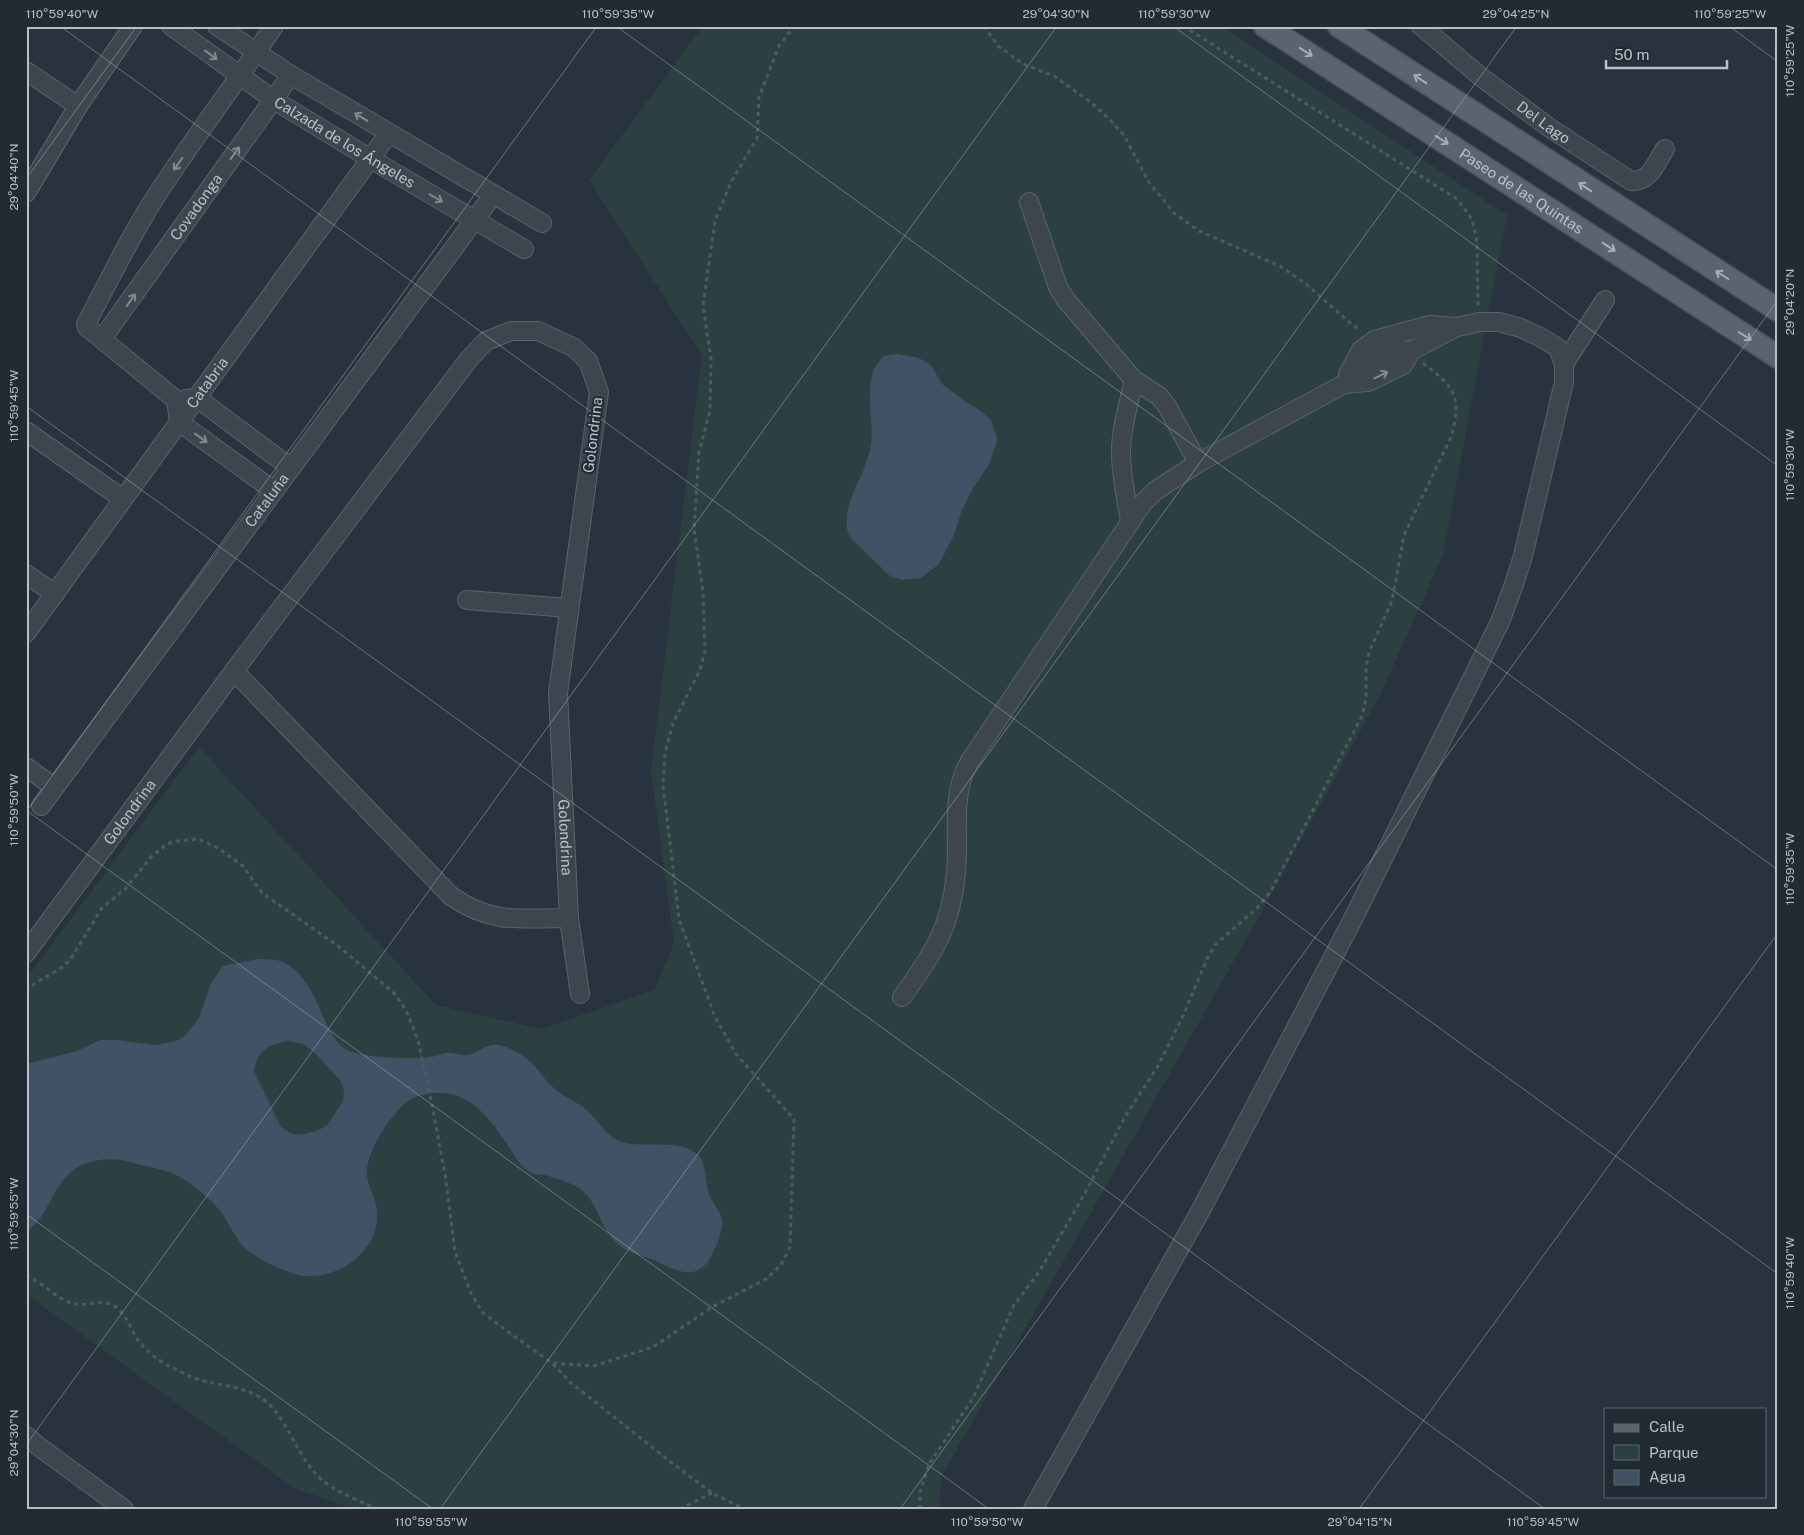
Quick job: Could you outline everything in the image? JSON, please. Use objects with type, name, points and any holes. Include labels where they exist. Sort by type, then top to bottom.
[{"type":"main road","name":"Paseo de las Quintas","points":[[1264,26],[1778,357]]},
{"type":"main road","points":[[1339,26],[1778,310]]},
{"type":"street","points":[[26,193],[78,106],[133,26]]},
{"type":"street","name":"Calzada de los Ángeles","points":[[171,26],[274,100],[524,248]]},
{"type":"street","name":"Calzada de los Ángeles","points":[[217,26],[291,75],[542,222]]},
{"type":"street","points":[[274,26],[148,209],[87,322],[87,327],[176,400],[179,422],[274,491]]},
{"type":"street","name":"Del Lago","points":[[1421,26],[1481,77],[1550,128],[1632,181],[1642,180],[1647,177],[1665,149]]},
{"type":"street","points":[[26,71],[78,106]]},
{"type":"street","name":"Covadonga","points":[[102,339],[291,75]]},
{"type":"street","name":"Catabria","points":[[27,628],[55,594],[390,134]]},
{"type":"street","name":"Cataluña","points":[[41,806],[493,195]]},
{"type":"street","points":[[1029,202],[1058,287],[1078,315],[1134,380],[1159,396],[1167,406],[1198,463]]},
{"type":"street","points":[[1564,364],[1605,300]]},
{"type":"street","points":[[902,997],[926,965],[943,933],[952,906],[956,872],[958,794],[962,778],[970,761],[1130,521],[1143,503],[1155,491],[1198,463],[1344,384],[1368,382],[1403,365],[1411,351],[1457,327],[1479,322],[1499,322],[1521,328],[1558,348],[1564,364],[1564,382],[1523,556],[1500,622],[1354,917],[1207,1199],[1033,1509]]},
{"type":"street","points":[[1344,384],[1361,350],[1375,340],[1430,325],[1457,327]]},
{"type":"street","name":"Golondrina","points":[[26,953],[234,671],[469,359],[486,341],[511,331],[538,331],[573,347],[588,361],[599,392],[558,693],[569,918],[580,994]]},
{"type":"street","points":[[1130,521],[1121,466],[1121,449],[1124,424],[1134,380]]},
{"type":"street","points":[[176,400],[197,398],[291,468]]},
{"type":"street","points":[[26,432],[123,500]]},
{"type":"street","points":[[26,574],[55,594]]},
{"type":"street","points":[[467,600],[569,608]]},
{"type":"street","points":[[234,671],[452,896],[466,906],[503,919],[569,918]]},
{"type":"street","points":[[26,767],[54,788]]},
{"type":"street","points":[[26,1436],[124,1509]]},
{"type":"path","points":[[552,1363],[594,1366],[653,1347],[712,1308],[766,1279],[781,1265],[790,1248],[794,1119],[736,1054],[715,1017],[679,919],[663,785],[665,753],[672,723],[700,670],[705,651],[703,592],[694,529],[699,452],[710,411],[711,359],[703,306],[715,221],[731,182],[757,138],[759,97],[779,46],[794,26]]},
{"type":"path","points":[[984,26],[998,46],[1023,64],[1054,76],[1092,103],[1112,121],[1124,135],[1148,181],[1174,213],[1199,231],[1280,266],[1306,284],[1349,322],[1375,340]]},
{"type":"path","points":[[1183,26],[1457,199],[1472,219],[1477,242],[1479,322]]},
{"type":"path","points":[[920,1509],[920,1492],[929,1464],[973,1398],[1014,1305],[1039,1272],[1126,1116],[1158,1066],[1215,944],[1258,907],[1271,891],[1363,714],[1369,652],[1392,601],[1404,535],[1452,435],[1457,407],[1454,394],[1441,376],[1411,351]]},
{"type":"path","points":[[26,991],[35,982],[64,967],[102,908],[125,889],[151,857],[167,844],[177,841],[198,840],[218,848],[243,866],[262,892],[338,946],[394,993],[406,1010],[418,1040],[432,1105],[445,1174],[455,1252],[471,1293],[482,1312],[506,1332],[552,1363],[570,1382],[712,1493],[744,1509]]},
{"type":"path","points":[[26,1276],[33,1278],[64,1300],[76,1304],[106,1303],[117,1308],[124,1316],[138,1341],[167,1365],[196,1379],[236,1387],[257,1395],[270,1404],[320,1479],[377,1509]]},
{"type":"path","points":[[680,1509],[712,1493]]},
{"type":"green space","points":[[703,26],[1221,26],[1507,215],[1443,555],[1380,695],[1266,904],[941,1477],[939,1509],[354,1509],[294,1488],[26,1294],[26,979],[199,747],[436,1005],[541,1029],[655,990],[674,943],[651,771],[702,354],[589,180]]},
{"type":"water","points":[[897,354],[919,358],[931,365],[942,384],[990,419],[997,441],[989,464],[972,490],[961,513],[954,535],[939,564],[921,578],[905,580],[891,577],[850,538],[847,527],[849,505],[870,450],[872,432],[870,385],[873,373],[883,356]]},
{"type":"water","points":[[265,959],[280,961],[292,967],[311,990],[334,1038],[342,1047],[349,1051],[376,1056],[412,1058],[431,1057],[445,1053],[469,1055],[490,1045],[503,1046],[531,1062],[552,1086],[588,1111],[605,1131],[617,1140],[636,1144],[679,1146],[696,1153],[704,1165],[709,1194],[722,1219],[720,1236],[709,1260],[695,1271],[682,1272],[623,1248],[608,1232],[591,1201],[582,1190],[564,1181],[531,1173],[518,1160],[484,1114],[460,1097],[441,1093],[425,1094],[411,1099],[396,1112],[375,1144],[370,1155],[367,1179],[377,1213],[376,1226],[372,1238],[356,1259],[333,1272],[320,1275],[300,1275],[291,1273],[263,1260],[242,1245],[219,1209],[197,1188],[176,1175],[162,1170],[116,1160],[89,1162],[72,1171],[57,1189],[41,1217],[26,1231],[26,1064],[77,1051],[100,1040],[156,1045],[176,1041],[186,1035],[199,1018],[211,983],[223,966]],"holes":[[[288,1041],[303,1044],[315,1053],[340,1080],[344,1090],[343,1101],[328,1124],[319,1130],[301,1135],[290,1133],[281,1127],[254,1071],[261,1053],[270,1046]]]}]
